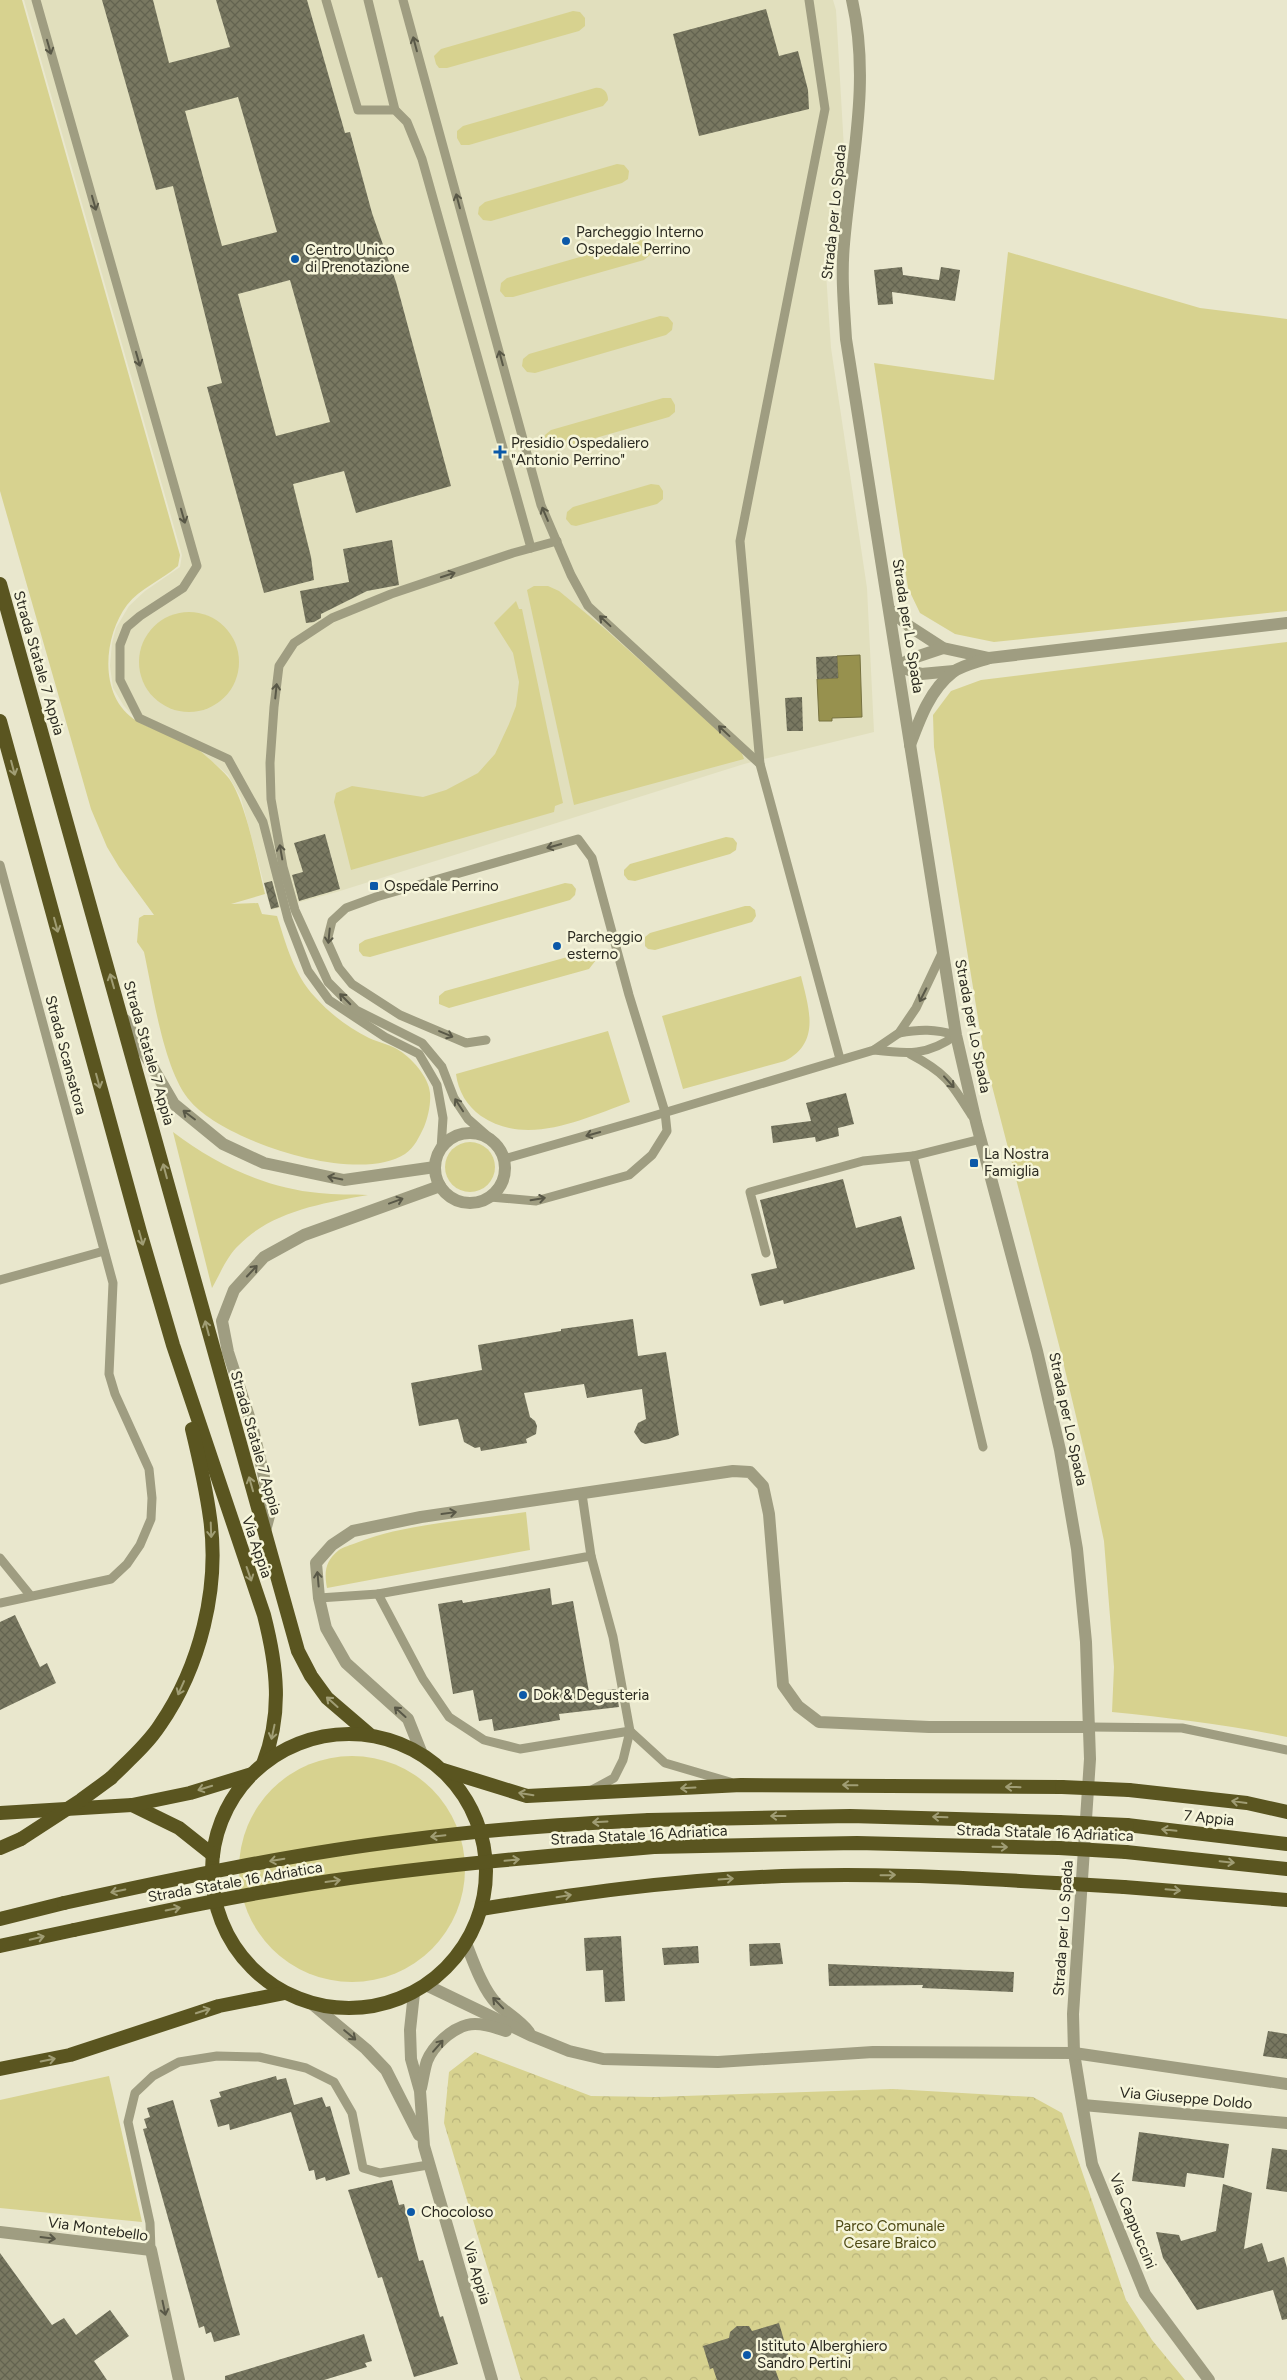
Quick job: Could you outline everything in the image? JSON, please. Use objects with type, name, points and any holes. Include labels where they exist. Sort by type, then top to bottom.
[{"type":"highway","name":"Strada Statale 7 Appia","points":[[0,584],[298,1650],[311,1676],[327,1698],[369,1734]]},
{"type":"highway","points":[[0,721],[140,1232],[173,1345],[210,1520],[212,1559],[209,1596],[203,1627],[193,1660],[178,1695],[154,1732],[137,1754],[111,1778],[81,1800],[20,1839],[0,1848]]},
{"type":"highway","name":"Via Appia","points":[[173,1345],[264,1614],[273,1652],[278,1698],[273,1732],[262,1764]]},
{"type":"highway","points":[[331,1734],[369,1734],[397,1741],[422,1754],[443,1770],[467,1799],[482,1834],[487,1872],[481,1909],[466,1943],[448,1966],[414,1993],[396,2001],[365,2007],[335,2007],[312,2004],[285,1993],[258,1974],[236,1950],[221,1920],[212,1888],[212,1855],[225,1811],[252,1774],[262,1764],[295,1744],[322,1736],[331,1734]]},
{"type":"highway","points":[[443,1770],[527,1796],[741,1786],[1062,1787],[1129,1790],[1246,1803],[1287,1812]]},
{"type":"highway","points":[[0,1813],[132,1805],[190,1793],[252,1774]]},
{"type":"highway","points":[[132,1805],[179,1828],[212,1855]]},
{"type":"highway","name":"Strada Statale 16 Adriatica","points":[[0,1919],[64,1903],[217,1871],[340,1849],[491,1831],[649,1820],[850,1816],[1127,1825]]},
{"type":"highway","name":"7 Appia","points":[[1127,1825],[1287,1844]]},
{"type":"highway","name":"Strada Statale 16 Adriatica","points":[[0,1946],[229,1898],[330,1881],[564,1854],[654,1848],[857,1843],[1059,1848],[1126,1852],[1287,1869]]},
{"type":"highway","points":[[481,1909],[591,1892],[761,1877],[922,1875],[1124,1886],[1287,1900]]},
{"type":"highway","points":[[0,2069],[70,2055],[220,2006],[285,1993]]},
{"type":"street","name":"Strada per Lo Spada","points":[[852,0],[859,44],[861,84],[859,127],[844,244],[842,290],[846,339],[956,1035],[980,1139],[1037,1351],[1060,1450],[1077,1549],[1086,1642],[1090,1727],[1074,2014],[1074,2053]]},
{"type":"street","points":[[890,610],[909,626],[943,648],[989,658]]},
{"type":"street","points":[[898,666],[921,674],[954,671],[989,658],[1287,623]]},
{"type":"street","points":[[898,666],[943,648]]},
{"type":"street","points":[[910,745],[924,709],[938,687],[954,671]]},
{"type":"street","points":[[121,1012],[174,1104],[223,1144],[264,1163],[344,1180],[435,1168]]},
{"type":"street","points":[[470,1133],[482,1135],[492,1140],[504,1158],[503,1180],[490,1197],[480,1202],[468,1203],[457,1201],[440,1186],[435,1168],[441,1149],[449,1140],[459,1135],[470,1133]]},
{"type":"street","points":[[264,1531],[270,1512],[263,1472],[253,1429],[228,1352],[222,1321],[234,1290],[264,1257],[304,1234],[440,1186]]},
{"type":"street","points":[[422,1754],[408,1719],[346,1663],[326,1628],[319,1598],[316,1563],[332,1545],[353,1531],[421,1517],[733,1471],[750,1472],[763,1486],[769,1514],[784,1686],[798,1706],[819,1722],[929,1727],[1090,1727]]},
{"type":"street","points":[[466,1943],[479,1975],[495,2002],[523,2024],[532,2036]]},
{"type":"street","points":[[426,1985],[532,2036],[569,2051],[603,2059],[718,2062],[873,2052],[1074,2053],[1287,2084]]},
{"type":"street","name":"Via Appia","points":[[414,1993],[410,2030],[411,2059],[420,2091],[424,2146],[492,2380]]},
{"type":"street","name":"Via Appia","points":[[312,2004],[366,2049],[386,2070],[411,2116],[424,2146]]},
{"type":"street","points":[[420,2091],[427,2060],[450,2034],[468,2025],[490,2026],[532,2036]]},
{"type":"street","name":"Via Cappuccini","points":[[1074,2053],[1092,2164],[1145,2294],[1209,2380]]},
{"type":"street","name":"Via Giuseppe Doldo","points":[[1083,2105],[1287,2123]]},
{"type":"street","name":"Via Montebello","points":[[0,2232],[152,2250],[179,2380]]},
{"type":"lane","points":[[36,0],[197,566],[183,588],[140,616],[127,627],[120,645],[120,680],[139,718],[228,759],[263,822],[288,919],[308,971],[329,1000],[385,1037],[418,1054],[438,1085],[442,1118],[441,1149]]},
{"type":"lane","points":[[326,0],[358,110],[394,110]]},
{"type":"lane","points":[[368,0],[394,110],[407,122],[422,159],[531,548]]},
{"type":"lane","points":[[403,0],[542,505],[557,541],[588,606],[760,764]]},
{"type":"lane","points":[[808,0],[825,109],[740,541],[760,764],[840,1059]]},
{"type":"lane","points":[[492,1140],[468,1119],[454,1098],[442,1067],[422,1043],[356,1010],[328,982],[296,910],[283,868],[271,799],[270,763],[279,666],[294,643],[332,618],[391,594],[557,541]]},
{"type":"lane","points":[[486,1040],[466,1043],[400,1015],[352,984],[339,968],[327,942],[332,921],[346,908],[376,897],[578,839],[592,858],[629,996],[665,1112],[667,1131],[652,1155],[629,1175],[536,1200],[490,1197]]},
{"type":"lane","name":"Strada Scansatora","points":[[0,865],[113,1284],[109,1374],[115,1394],[149,1469],[152,1498],[151,1519],[140,1546],[127,1564],[111,1579],[0,1603]]},
{"type":"lane","points":[[899,1034],[916,1008],[942,953]]},
{"type":"lane","points":[[504,1158],[874,1050],[899,1034],[923,1029],[939,1030],[956,1035]]},
{"type":"lane","points":[[910,1054],[945,1043],[956,1035]]},
{"type":"lane","points":[[874,1050],[910,1054],[935,1067],[952,1083],[976,1122]]},
{"type":"lane","points":[[766,1254],[750,1192],[863,1161],[913,1156],[980,1139]]},
{"type":"lane","points":[[913,1156],[983,1447]]},
{"type":"lane","points":[[0,1280],[104,1251]]},
{"type":"lane","points":[[582,1494],[591,1556],[613,1637],[630,1731],[623,1760],[614,1778],[584,1794]]},
{"type":"lane","points":[[319,1598],[378,1594],[591,1556]]},
{"type":"lane","points":[[0,1558],[30,1595]]},
{"type":"lane","points":[[378,1594],[423,1678],[448,1717],[484,1740],[520,1749],[630,1731]]},
{"type":"lane","points":[[1090,1727],[1182,1728],[1287,1750]]},
{"type":"lane","points":[[630,1731],[666,1763],[741,1786]]},
{"type":"lane","points":[[152,2250],[150,2223],[128,2122],[135,2093],[153,2076],[179,2062],[217,2056],[259,2057],[306,2068],[334,2082],[348,2105],[352,2113],[363,2168],[380,2173],[428,2165]]},
{"type":"shaded area","name":"Presidio Ospedaliero \"Antonio Perrino\"","points":[[24,0],[833,0],[836,10],[844,149],[826,273],[831,348],[867,588],[874,732],[744,764],[340,891],[271,910],[241,798],[228,775],[188,741],[136,719],[124,706],[113,688],[110,666],[112,643],[116,628],[129,606],[145,591],[180,567],[182,555]]},
{"type":"shaded area","points":[[860,655],[862,717],[832,718],[832,721],[819,721],[817,679],[838,678],[837,656]]},
{"type":"green space","points":[[0,0],[22,0],[180,555],[178,566],[132,599],[119,618],[109,650],[110,683],[124,711],[143,724],[191,744],[219,768],[234,786],[250,832],[265,894],[231,904],[258,903],[262,914],[277,916],[296,969],[315,997],[333,1015],[354,1030],[397,1049],[413,1062],[423,1074],[429,1087],[430,1097],[429,1110],[424,1127],[416,1142],[405,1154],[384,1162],[357,1165],[326,1162],[294,1155],[233,1131],[208,1117],[191,1102],[182,1089],[167,1053],[144,952],[137,942],[139,918],[144,915],[154,915],[119,867],[107,847],[91,809],[0,491]]},
{"type":"green space","points":[[573,11],[580,12],[585,18],[585,26],[579,31],[447,68],[439,68],[436,64],[434,56],[441,49]]},
{"type":"green space","points":[[595,88],[603,89],[607,95],[608,100],[603,106],[469,145],[461,145],[457,138],[457,131],[463,126]]},
{"type":"green space","points":[[617,164],[624,165],[629,171],[628,179],[622,183],[491,221],[483,220],[478,214],[479,207],[485,202]]},
{"type":"green space","points":[[639,240],[646,241],[651,247],[650,255],[644,260],[513,297],[505,297],[500,291],[501,283],[507,278]]},
{"type":"green space","points":[[1008,252],[1200,308],[1287,319],[1287,611],[994,642],[955,634],[920,613],[908,588],[874,363],[994,380]]},
{"type":"green space","points":[[660,316],[668,317],[673,323],[672,330],[666,335],[535,373],[527,372],[522,366],[523,359],[529,354]]},
{"type":"green space","points":[[663,398],[671,398],[675,405],[675,412],[669,417],[557,449],[549,448],[544,442],[545,435],[551,430]]},
{"type":"green space","points":[[651,484],[659,485],[663,491],[663,499],[657,504],[576,526],[571,525],[566,519],[567,512],[573,507]]},
{"type":"green space","points":[[534,586],[548,586],[559,591],[605,629],[741,751],[744,759],[574,805],[527,590]]},
{"type":"green space","points":[[516,601],[519,609],[522,609],[563,803],[555,806],[554,812],[351,870],[334,802],[336,793],[352,786],[423,797],[446,790],[478,773],[495,754],[516,706],[519,682],[513,653],[494,623]]},
{"type":"green space","points":[[189,612],[208,616],[224,627],[235,643],[239,662],[235,681],[224,697],[208,708],[189,712],[170,708],[154,697],[143,681],[139,662],[143,643],[154,627],[170,616]]},
{"type":"green space","points":[[1287,642],[1287,1737],[1200,1722],[1112,1712],[1114,1667],[1104,1541],[1060,1349],[984,1055],[934,747],[933,715],[951,691],[981,680]]},
{"type":"green space","points":[[726,837],[733,838],[737,843],[736,850],[730,854],[635,881],[628,880],[624,875],[624,870],[630,864]]},
{"type":"green space","points":[[565,883],[572,884],[576,889],[575,895],[570,900],[370,957],[363,956],[359,951],[359,944],[365,940]]},
{"type":"green space","points":[[750,906],[755,910],[756,916],[752,922],[655,950],[648,949],[645,946],[645,937],[650,933]]},
{"type":"green space","points":[[589,951],[595,955],[596,960],[589,969],[449,1008],[439,1004],[439,996],[445,991]]},
{"type":"green space","points":[[801,976],[810,1024],[804,1044],[796,1053],[785,1061],[683,1089],[662,1016]]},
{"type":"green space","points":[[608,1031],[630,1102],[593,1116],[555,1127],[536,1130],[517,1129],[499,1125],[481,1116],[467,1103],[461,1092],[456,1074]]},
{"type":"green space","points":[[173,1132],[223,1164],[260,1180],[279,1186],[325,1194],[368,1195],[299,1210],[267,1224],[252,1233],[235,1249],[212,1288]]},
{"type":"green space","points":[[465,1142],[475,1142],[488,1149],[495,1162],[495,1172],[488,1185],[475,1192],[465,1192],[456,1188],[449,1181],[445,1172],[445,1162],[449,1153],[456,1146]]},
{"type":"green space","points":[[526,1512],[530,1550],[327,1588],[326,1572],[328,1563],[334,1554],[345,1547],[375,1536],[396,1531],[440,1523]]},
{"type":"green space","points":[[352,1756],[374,1758],[405,1769],[432,1789],[452,1816],[463,1847],[465,1869],[463,1891],[452,1922],[432,1949],[405,1969],[374,1980],[352,1982],[330,1980],[299,1969],[272,1949],[252,1922],[241,1891],[239,1869],[241,1847],[252,1816],[272,1789],[299,1769],[330,1758]]},
{"type":"green space","name":"Parco Comunale Cesare Braico","points":[[475,2052],[591,2096],[655,2097],[893,2089],[1033,2097],[1062,2113],[1126,2300],[1152,2340],[1185,2380],[521,2380],[444,2123],[449,2072]]},
{"type":"green space","points":[[109,2076],[142,2222],[0,2208],[0,2100]]},
{"type":"building","points":[[102,0],[153,0],[169,63],[230,47],[216,0],[307,0],[345,133],[350,132],[372,213],[396,282],[451,486],[356,513],[344,471],[293,484],[311,557],[314,580],[264,593],[207,387],[222,383],[173,186],[156,190]],"holes":[[[238,97],[277,232],[222,246],[185,111]],[[290,280],[330,422],[276,436],[238,294]]]},
{"type":"building","points":[[766,9],[779,56],[798,51],[808,90],[809,109],[699,136],[673,34]]},
{"type":"building","points":[[902,267],[903,275],[939,280],[941,267],[960,270],[955,301],[892,292],[893,304],[878,305],[874,270]]},
{"type":"building","points":[[392,540],[399,585],[367,591],[321,614],[321,618],[314,622],[306,623],[300,591],[349,582],[343,549]]},
{"type":"building","points":[[837,656],[838,678],[817,679],[816,657]]},
{"type":"building","points":[[802,697],[803,731],[787,731],[785,698]]},
{"type":"building","points":[[325,834],[340,889],[299,901],[292,875],[303,872],[294,843]]},
{"type":"building","points":[[272,881],[279,907],[271,909],[264,883]]},
{"type":"building","points":[[846,1093],[854,1124],[838,1128],[839,1136],[816,1142],[815,1137],[773,1143],[771,1126],[811,1121],[806,1103]]},
{"type":"building","points":[[843,1179],[856,1228],[901,1216],[915,1269],[784,1304],[783,1300],[760,1306],[751,1274],[777,1268],[760,1200]]},
{"type":"building","points":[[633,1319],[638,1356],[666,1352],[679,1435],[645,1444],[641,1442],[634,1432],[638,1423],[646,1419],[642,1389],[587,1398],[584,1384],[524,1393],[530,1417],[537,1426],[536,1434],[526,1439],[527,1443],[481,1451],[480,1447],[475,1448],[464,1442],[458,1419],[419,1426],[411,1383],[482,1370],[478,1345],[561,1331],[561,1329]]},
{"type":"building","points":[[550,1588],[552,1605],[573,1601],[589,1692],[616,1689],[619,1707],[559,1714],[560,1720],[494,1731],[492,1719],[479,1721],[473,1690],[453,1694],[438,1604],[462,1600],[463,1603]]},
{"type":"building","points":[[15,1615],[40,1667],[47,1663],[56,1683],[0,1710],[0,1622]]},
{"type":"building","points":[[621,1936],[625,2001],[605,2002],[603,1970],[586,1971],[584,1938]]},
{"type":"building","points":[[780,1943],[783,1964],[750,1966],[749,1944]]},
{"type":"building","points":[[698,1946],[699,1963],[664,1965],[662,1948]]},
{"type":"building","points":[[828,1964],[1014,1972],[1013,1992],[922,1988],[923,1985],[829,1986]]},
{"type":"building","points":[[1268,2031],[1287,2034],[1287,2059],[1263,2056]]},
{"type":"building","points":[[276,2076],[277,2080],[286,2078],[294,2105],[322,2097],[326,2107],[330,2106],[350,2174],[326,2181],[325,2177],[316,2180],[314,2170],[309,2171],[291,2112],[230,2130],[229,2124],[218,2127],[210,2100],[221,2097],[219,2092]]},
{"type":"building","points":[[173,2100],[240,2335],[214,2342],[211,2332],[206,2334],[204,2326],[199,2328],[143,2129],[147,2128],[144,2119],[150,2117],[147,2108]]},
{"type":"building","points":[[1139,2132],[1229,2144],[1224,2178],[1187,2173],[1185,2187],[1132,2181]]},
{"type":"building","points":[[1272,2148],[1287,2150],[1287,2192],[1266,2189]]},
{"type":"building","points":[[392,2180],[399,2205],[404,2204],[419,2261],[423,2260],[440,2317],[443,2316],[458,2364],[414,2377],[382,2277],[378,2278],[348,2190]]},
{"type":"building","points":[[1223,2184],[1252,2193],[1244,2249],[1262,2243],[1268,2262],[1284,2257],[1287,2268],[1287,2319],[1282,2320],[1273,2290],[1197,2310],[1163,2258],[1156,2232],[1179,2235],[1181,2241],[1216,2231]]},
{"type":"building","points":[[0,2253],[52,2325],[64,2318],[76,2335],[110,2310],[129,2336],[94,2361],[107,2380],[0,2380]]},
{"type":"building","name":"Istituto Alberghiero Sandro Pertini","points":[[779,2323],[791,2364],[775,2369],[779,2380],[717,2380],[713,2368],[710,2369],[703,2346],[729,2338],[730,2332],[737,2326],[749,2326],[752,2331]]},
{"type":"building","points":[[364,2334],[372,2361],[365,2363],[367,2367],[324,2380],[225,2380],[225,2376]]},
{"type":"place","name":"Parcheggio Interno Ospedale Perrino","points":[[566,241]]},
{"type":"place","name":"Centro Unico di Prenotazione","points":[[295,259]]},
{"type":"place","name":"Presidio Ospedaliero \"Antonio Perrino\"","points":[[500,452]]},
{"type":"place","name":"Ospedale Perrino","points":[[374,886]]},
{"type":"place","name":"Parcheggio esterno","points":[[557,946]]},
{"type":"place","name":"La Nostra Famiglia","points":[[974,1163]]},
{"type":"place","name":"Dok & Degusteria","points":[[523,1695]]},
{"type":"place","name":"Chocoloso","points":[[411,2212]]},
{"type":"place","name":"Istituto Alberghiero Sandro Pertini","points":[[747,2355]]}]
